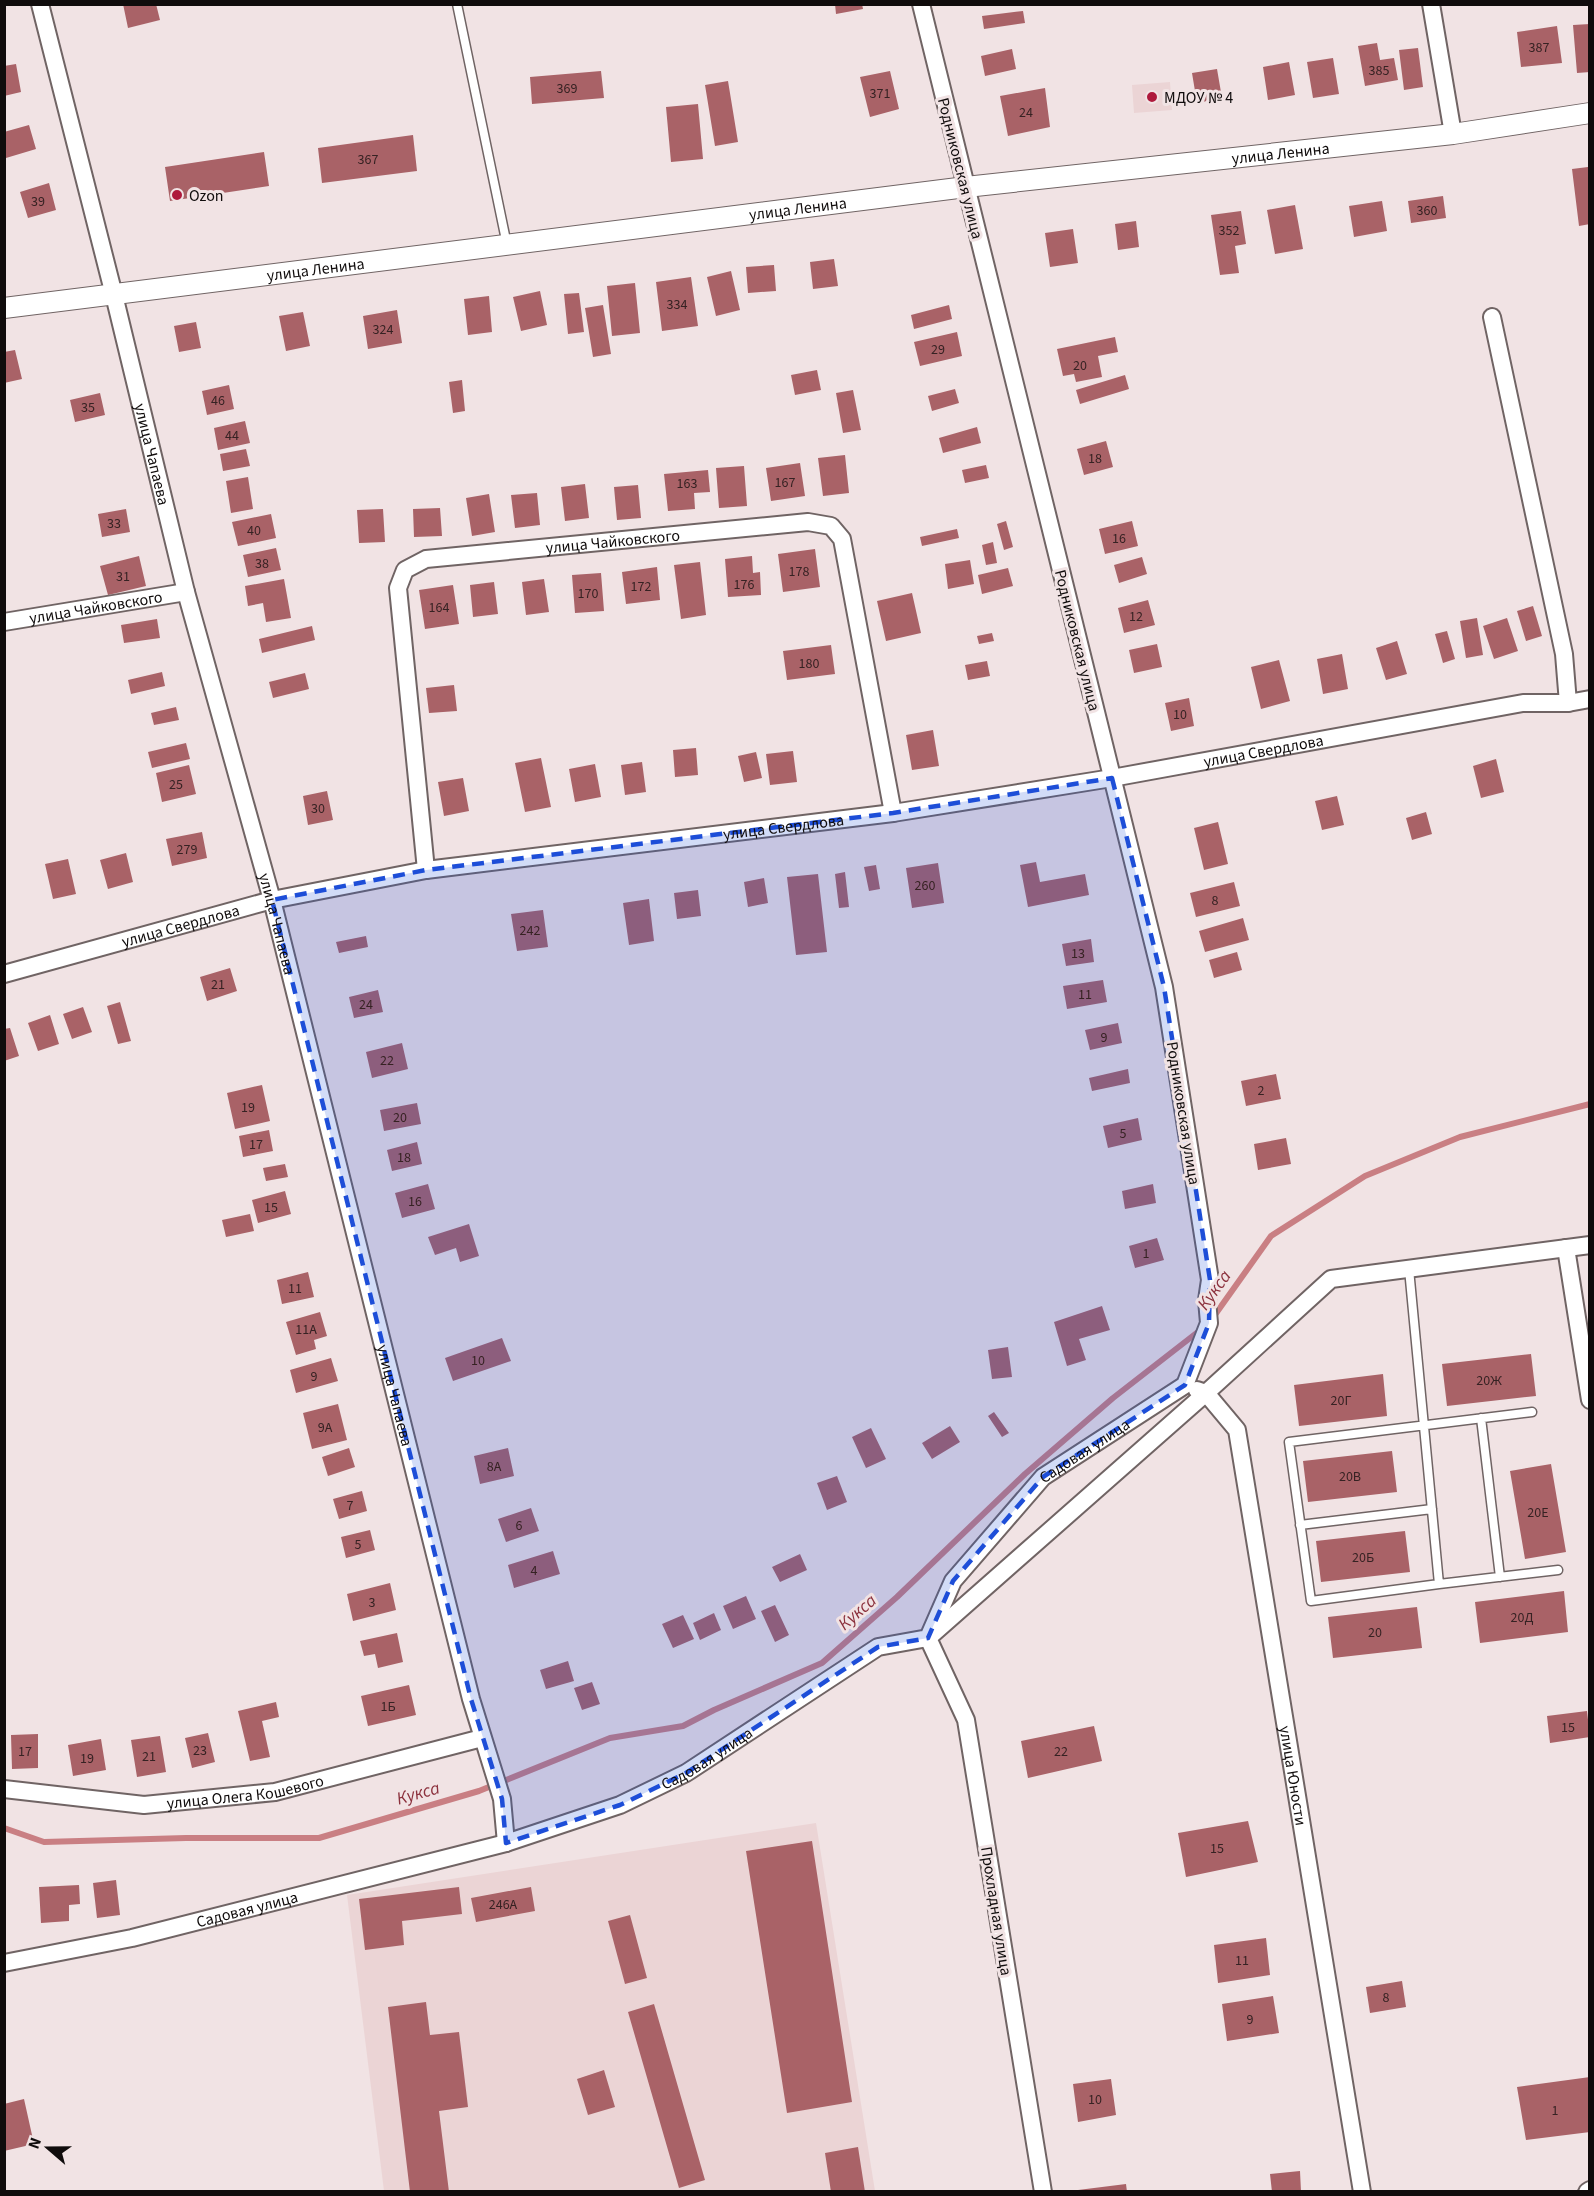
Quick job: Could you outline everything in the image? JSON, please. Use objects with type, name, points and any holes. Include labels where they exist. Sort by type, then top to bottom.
[{"type":"street","name":"улица Чапаева","points":[[40,4],[186,592],[272,900],[482,1738],[502,1799],[506,1843]]},
{"type":"street","name":"Родниковская улица","points":[[921,4],[1164,987],[1210,1280],[1207,1300],[1209,1323],[1185,1385]]},
{"type":"street","points":[[1431,4],[1453,134]]},
{"type":"street","name":"улица Ленина","points":[[4,308],[966,187],[1453,134],[1590,113]]},
{"type":"street","points":[[1492,317],[1564,654],[1568,703]]},
{"type":"street","name":"улица Чайковского","points":[[426,870],[398,588],[405,570],[426,559],[808,522],[831,526],[842,538],[893,813]]},
{"type":"street","name":"улица Чайковского","points":[[4,622],[186,592]]},
{"type":"street","name":"улица Свердлова","points":[[4,974],[272,900],[426,870],[893,813],[1112,778],[1523,703],[1568,703],[1590,699]]},
{"type":"street","points":[[928,1638],[1206,1393],[1331,1279],[1590,1245]]},
{"type":"street","points":[[1566,1248],[1590,1400]]},
{"type":"street","name":"улица Юности","points":[[1185,1385],[1206,1393],[1237,1430],[1362,2192]]},
{"type":"street","name":"Садовая улица","points":[[4,1963],[132,1938],[506,1843],[620,1805],[686,1773],[878,1647],[928,1638],[953,1581],[1043,1477],[1185,1385]]},
{"type":"street","name":"Прохладная улица","points":[[928,1638],[966,1720],[1043,2192]]},
{"type":"street","name":"улица Олега Кошевого","points":[[4,1789],[144,1805],[276,1792],[482,1738]]},
{"type":"lane","points":[[457,4],[507,245]]},
{"type":"lane","points":[[1409,1269],[1439,1584]]},
{"type":"lane","points":[[1532,1412],[1289,1442],[1311,1601],[1558,1570]]},
{"type":"lane","points":[[1481,1418],[1500,1577]]},
{"type":"lane","points":[[1300,1525],[1432,1509]]},
{"type":"highlighted area","points":[[1112,778],[1164,987],[1210,1280],[1209,1323],[1185,1385],[1043,1477],[953,1581],[928,1638],[878,1647],[686,1773],[620,1805],[506,1843],[502,1799],[471,1699],[272,900],[426,870],[893,813]]},
{"type":"shaded area","name":"МДОУ № 4","points":[[1170,82],[1172,110],[1134,113],[1132,85]]},
{"type":"shaded area","points":[[816,1823],[875,2191],[384,2191],[347,1895]]},
{"type":"building","points":[[123,4],[156,4],[160,20],[128,28]]},
{"type":"building","points":[[835,4],[862,4],[863,9],[836,14]]},
{"type":"building","points":[[1023,11],[1025,23],[984,29],[982,16]]},
{"type":"building","points":[[1590,24],[1590,72],[1577,73],[1573,25]]},
{"type":"building","points":[[1557,26],[1562,63],[1521,67],[1517,32]]},
{"type":"building","points":[[1377,43],[1380,60],[1394,58],[1398,80],[1365,86],[1358,46]]},
{"type":"building","points":[[1418,48],[1423,87],[1404,90],[1399,50]]},
{"type":"building","points":[[1012,49],[1016,69],[985,76],[981,56]]},
{"type":"building","points":[[1333,58],[1339,94],[1313,98],[1307,62]]},
{"type":"building","points":[[1289,62],[1295,95],[1268,100],[1263,67]]},
{"type":"building","points":[[16,64],[21,92],[4,96],[4,66]]},
{"type":"building","points":[[1217,69],[1222,98],[1197,103],[1192,73]]},
{"type":"building","points":[[601,71],[604,98],[532,104],[530,77]]},
{"type":"building","points":[[890,71],[899,109],[870,117],[860,77]]},
{"type":"building","points":[[728,81],[738,142],[715,146],[705,85]]},
{"type":"building","points":[[1045,88],[1050,127],[1008,136],[1000,96]]},
{"type":"building","points":[[698,104],[703,159],[671,162],[666,107]]},
{"type":"building","points":[[29,125],[36,149],[6,158],[4,132]]},
{"type":"building","points":[[413,135],[417,171],[322,183],[318,148]]},
{"type":"building","points":[[264,152],[269,186],[170,201],[165,167]]},
{"type":"building","points":[[1588,167],[1590,224],[1579,226],[1572,169]]},
{"type":"building","points":[[49,183],[56,210],[28,218],[20,192]]},
{"type":"building","points":[[1443,196],[1446,218],[1411,223],[1408,201]]},
{"type":"building","points":[[1382,201],[1387,231],[1354,237],[1349,206]]},
{"type":"building","points":[[1295,205],[1303,249],[1275,254],[1267,210]]},
{"type":"building","points":[[1241,211],[1246,244],[1235,246],[1239,273],[1220,275],[1211,215]]},
{"type":"building","points":[[1136,221],[1139,247],[1118,250],[1115,224]]},
{"type":"building","points":[[1073,229],[1078,263],[1050,267],[1045,233]]},
{"type":"building","points":[[834,259],[838,286],[813,289],[810,262]]},
{"type":"building","points":[[774,265],[776,291],[748,293],[746,267]]},
{"type":"building","points":[[731,271],[740,310],[716,316],[707,277]]},
{"type":"building","points":[[691,277],[698,326],[662,331],[656,282]]},
{"type":"building","points":[[635,283],[640,333],[612,336],[607,286]]},
{"type":"building","points":[[540,291],[547,325],[521,331],[513,297]]},
{"type":"building","points":[[579,293],[584,332],[568,334],[564,294]]},
{"type":"building","points":[[489,296],[492,332],[468,335],[464,299]]},
{"type":"building","points":[[603,305],[611,354],[593,357],[585,308]]},
{"type":"building","points":[[949,305],[952,319],[914,329],[911,315]]},
{"type":"building","points":[[397,310],[402,343],[368,349],[363,316]]},
{"type":"building","points":[[303,312],[310,346],[286,351],[279,316]]},
{"type":"building","points":[[196,322],[201,348],[179,352],[174,326]]},
{"type":"building","points":[[957,332],[962,356],[920,366],[914,342]]},
{"type":"building","points":[[1115,337],[1118,352],[1098,356],[1102,377],[1076,382],[1074,374],[1063,376],[1057,349]]},
{"type":"building","points":[[15,350],[22,379],[4,383],[4,352]]},
{"type":"building","points":[[817,370],[821,390],[795,395],[791,375]]},
{"type":"building","points":[[1125,375],[1129,389],[1080,404],[1076,390]]},
{"type":"building","points":[[462,380],[465,411],[453,413],[449,382]]},
{"type":"building","points":[[229,385],[234,409],[207,415],[202,391]]},
{"type":"building","points":[[955,389],[959,403],[932,411],[928,396]]},
{"type":"building","points":[[853,390],[861,430],[843,433],[836,393]]},
{"type":"building","points":[[100,393],[105,415],[75,422],[70,400]]},
{"type":"building","points":[[245,421],[250,443],[218,450],[214,428]]},
{"type":"building","points":[[977,427],[981,443],[943,453],[939,438]]},
{"type":"building","points":[[1106,441],[1113,467],[1084,475],[1077,449]]},
{"type":"building","points":[[246,449],[250,466],[223,471],[220,454]]},
{"type":"building","points":[[845,455],[849,493],[823,496],[818,458]]},
{"type":"building","points":[[800,463],[805,496],[771,501],[766,468]]},
{"type":"building","points":[[986,465],[989,478],[965,483],[962,470]]},
{"type":"building","points":[[744,466],[747,506],[719,508],[716,468]]},
{"type":"building","points":[[708,470],[710,492],[694,493],[695,509],[668,511],[664,474]]},
{"type":"building","points":[[248,477],[253,509],[231,513],[226,481]]},
{"type":"building","points":[[585,484],[589,518],[565,521],[561,487]]},
{"type":"building","points":[[638,485],[641,518],[617,520],[614,487]]},
{"type":"building","points":[[537,493],[540,525],[515,528],[511,495]]},
{"type":"building","points":[[489,494],[495,532],[472,536],[466,498]]},
{"type":"building","points":[[440,508],[442,536],[414,537],[413,509]]},
{"type":"building","points":[[126,509],[130,532],[102,537],[98,514]]},
{"type":"building","points":[[383,509],[385,542],[359,543],[357,510]]},
{"type":"building","points":[[271,514],[276,538],[238,546],[232,522]]},
{"type":"building","points":[[1006,521],[1013,547],[1004,550],[997,524]]},
{"type":"building","points":[[1132,521],[1138,546],[1105,554],[1099,529]]},
{"type":"building","points":[[957,529],[959,538],[922,546],[920,537]]},
{"type":"building","points":[[993,542],[997,563],[986,565],[982,545]]},
{"type":"building","points":[[276,548],[281,570],[248,577],[243,555]]},
{"type":"building","points":[[815,549],[820,587],[783,592],[778,554]]},
{"type":"building","points":[[139,556],[146,586],[108,595],[100,566]]},
{"type":"building","points":[[752,556],[753,573],[760,572],[761,595],[728,597],[725,559]]},
{"type":"building","points":[[1142,557],[1147,574],[1119,583],[1114,565]]},
{"type":"building","points":[[970,560],[974,584],[948,589],[945,564]]},
{"type":"building","points":[[700,562],[706,615],[681,619],[674,565]]},
{"type":"building","points":[[657,567],[660,600],[626,604],[622,572]]},
{"type":"building","points":[[1008,568],[1013,586],[982,594],[978,575]]},
{"type":"building","points":[[601,573],[604,611],[575,613],[572,575]]},
{"type":"building","points":[[284,579],[291,618],[266,622],[263,603],[248,606],[245,586]]},
{"type":"building","points":[[544,579],[549,612],[526,615],[522,582]]},
{"type":"building","points":[[494,582],[498,614],[473,617],[470,585]]},
{"type":"building","points":[[453,585],[459,624],[425,629],[419,590]]},
{"type":"building","points":[[912,593],[921,633],[886,641],[877,601]]},
{"type":"building","points":[[1148,600],[1155,625],[1124,633],[1118,608]]},
{"type":"building","points":[[1533,606],[1542,636],[1526,641],[1517,611]]},
{"type":"building","points":[[1477,618],[1483,655],[1466,658],[1460,621]]},
{"type":"building","points":[[1507,618],[1518,651],[1494,659],[1483,626]]},
{"type":"building","points":[[157,619],[160,638],[124,643],[121,625]]},
{"type":"building","points":[[312,626],[315,640],[262,653],[259,639]]},
{"type":"building","points":[[1447,631],[1455,659],[1443,663],[1435,634]]},
{"type":"building","points":[[992,633],[994,641],[979,644],[977,636]]},
{"type":"building","points":[[1397,641],[1407,674],[1386,680],[1376,648]]},
{"type":"building","points":[[1157,644],[1162,667],[1134,673],[1129,650]]},
{"type":"building","points":[[831,645],[835,674],[787,680],[783,651]]},
{"type":"building","points":[[1342,654],[1348,689],[1323,694],[1317,659]]},
{"type":"building","points":[[1279,660],[1290,701],[1261,709],[1251,667]]},
{"type":"building","points":[[987,661],[990,676],[968,680],[965,665]]},
{"type":"building","points":[[162,672],[165,686],[131,694],[128,680]]},
{"type":"building","points":[[305,673],[309,689],[273,698],[269,682]]},
{"type":"building","points":[[454,685],[457,711],[429,713],[426,688]]},
{"type":"building","points":[[1189,698],[1194,726],[1171,731],[1165,703]]},
{"type":"building","points":[[176,707],[179,720],[154,725],[151,713]]},
{"type":"building","points":[[933,730],[939,766],[912,770],[906,735]]},
{"type":"building","points":[[186,743],[190,759],[152,768],[148,752]]},
{"type":"building","points":[[696,748],[698,775],[675,777],[673,750]]},
{"type":"building","points":[[793,751],[797,782],[770,785],[766,754]]},
{"type":"building","points":[[756,752],[762,778],[744,782],[738,756]]},
{"type":"building","points":[[541,758],[551,807],[525,812],[515,763]]},
{"type":"building","points":[[1496,759],[1504,792],[1481,798],[1473,766]]},
{"type":"building","points":[[642,762],[646,792],[625,795],[621,765]]},
{"type":"building","points":[[595,764],[601,797],[575,802],[569,769]]},
{"type":"building","points":[[189,765],[196,794],[162,802],[156,773]]},
{"type":"building","points":[[463,778],[469,811],[444,816],[438,782]]},
{"type":"building","points":[[327,791],[333,820],[308,825],[303,796]]},
{"type":"building","points":[[1337,796],[1344,825],[1322,830],[1315,801]]},
{"type":"building","points":[[1426,812],[1432,834],[1412,840],[1406,818]]},
{"type":"building","points":[[1218,822],[1228,864],[1204,870],[1194,828]]},
{"type":"building","points":[[202,832],[207,858],[172,866],[166,839]]},
{"type":"building","points":[[126,853],[133,882],[108,889],[100,860]]},
{"type":"building","points":[[68,859],[76,894],[53,899],[45,864]]},
{"type":"building","points":[[1036,862],[1040,882],[1085,874],[1089,895],[1028,907],[1020,865]]},
{"type":"building","points":[[938,863],[944,903],[912,908],[906,868]]},
{"type":"building","points":[[876,865],[880,889],[869,891],[864,867]]},
{"type":"building","points":[[845,872],[849,907],[839,908],[835,874]]},
{"type":"building","points":[[818,874],[827,952],[796,955],[787,877]]},
{"type":"building","points":[[764,878],[768,903],[748,907],[744,882]]},
{"type":"building","points":[[1234,882],[1240,906],[1196,917],[1190,893]]},
{"type":"building","points":[[698,890],[701,916],[677,919],[674,893]]},
{"type":"building","points":[[649,899],[654,941],[629,945],[623,903]]},
{"type":"building","points":[[543,910],[548,947],[517,951],[511,914]]},
{"type":"building","points":[[1243,918],[1249,940],[1205,952],[1199,931]]},
{"type":"building","points":[[366,936],[368,947],[339,953],[336,942]]},
{"type":"building","points":[[1091,939],[1094,962],[1066,966],[1062,944]]},
{"type":"building","points":[[1237,952],[1242,970],[1214,978],[1209,960]]},
{"type":"building","points":[[230,968],[237,991],[207,1001],[200,977]]},
{"type":"building","points":[[1103,980],[1107,1002],[1067,1009],[1063,986]]},
{"type":"building","points":[[378,990],[383,1012],[354,1018],[349,997]]},
{"type":"building","points":[[120,1002],[131,1041],[118,1044],[107,1006]]},
{"type":"building","points":[[83,1007],[92,1032],[72,1039],[63,1014]]},
{"type":"building","points":[[50,1015],[59,1044],[38,1051],[28,1023]]},
{"type":"building","points":[[1118,1023],[1122,1043],[1090,1050],[1085,1030]]},
{"type":"building","points":[[10,1028],[19,1056],[4,1061],[4,1029]]},
{"type":"building","points":[[402,1043],[408,1069],[372,1078],[366,1052]]},
{"type":"building","points":[[1128,1069],[1130,1083],[1092,1091],[1089,1078]]},
{"type":"building","points":[[1276,1074],[1281,1099],[1246,1106],[1241,1081]]},
{"type":"building","points":[[262,1085],[270,1121],[235,1129],[227,1093]]},
{"type":"building","points":[[417,1103],[421,1124],[384,1131],[380,1110]]},
{"type":"building","points":[[1138,1118],[1142,1140],[1108,1148],[1103,1126]]},
{"type":"building","points":[[269,1130],[273,1151],[243,1157],[239,1136]]},
{"type":"building","points":[[1286,1138],[1291,1164],[1258,1170],[1254,1144]]},
{"type":"building","points":[[417,1142],[422,1164],[392,1171],[387,1150]]},
{"type":"building","points":[[285,1164],[288,1177],[266,1181],[263,1168]]},
{"type":"building","points":[[428,1184],[435,1209],[402,1218],[395,1193]]},
{"type":"building","points":[[1153,1184],[1156,1203],[1125,1209],[1122,1191]]},
{"type":"building","points":[[285,1191],[291,1214],[258,1223],[252,1200]]},
{"type":"building","points":[[250,1214],[254,1231],[226,1237],[222,1220]]},
{"type":"building","points":[[469,1224],[479,1256],[460,1262],[456,1248],[435,1255],[428,1237]]},
{"type":"building","points":[[1157,1238],[1164,1260],[1135,1268],[1129,1246]]},
{"type":"building","points":[[308,1272],[314,1297],[282,1304],[277,1280]]},
{"type":"building","points":[[1102,1306],[1110,1330],[1079,1339],[1086,1360],[1067,1366],[1054,1322]]},
{"type":"building","points":[[320,1312],[327,1336],[314,1340],[316,1349],[296,1355],[286,1322]]},
{"type":"building","points":[[502,1338],[511,1361],[453,1381],[445,1358]]},
{"type":"building","points":[[1008,1347],[1012,1377],[992,1379],[988,1350]]},
{"type":"building","points":[[1531,1354],[1536,1396],[1447,1406],[1442,1364]]},
{"type":"building","points":[[331,1358],[338,1381],[296,1393],[290,1370]]},
{"type":"building","points":[[1383,1374],[1387,1416],[1299,1426],[1294,1385]]},
{"type":"building","points":[[338,1404],[347,1440],[312,1449],[303,1413]]},
{"type":"building","points":[[994,1412],[1009,1433],[1002,1437],[988,1416]]},
{"type":"building","points":[[950,1426],[960,1442],[932,1459],[922,1443]]},
{"type":"building","points":[[871,1428],[886,1459],[866,1468],[852,1437]]},
{"type":"building","points":[[349,1448],[355,1467],[328,1476],[322,1457]]},
{"type":"building","points":[[508,1448],[514,1476],[480,1484],[474,1456]]},
{"type":"building","points":[[1392,1451],[1397,1492],[1308,1502],[1303,1461]]},
{"type":"building","points":[[1551,1464],[1566,1552],[1525,1559],[1510,1471]]},
{"type":"building","points":[[837,1476],[847,1502],[827,1510],[817,1483]]},
{"type":"building","points":[[362,1491],[367,1511],[339,1519],[333,1499]]},
{"type":"building","points":[[531,1508],[539,1531],[506,1542],[498,1519]]},
{"type":"building","points":[[370,1530],[375,1550],[346,1558],[341,1537]]},
{"type":"building","points":[[1405,1531],[1410,1572],[1321,1582],[1316,1541]]},
{"type":"building","points":[[553,1551],[560,1574],[514,1588],[508,1565]]},
{"type":"building","points":[[800,1554],[807,1570],[780,1582],[772,1567]]},
{"type":"building","points":[[390,1583],[396,1610],[353,1621],[347,1594]]},
{"type":"building","points":[[1564,1591],[1568,1632],[1480,1643],[1475,1602]]},
{"type":"building","points":[[746,1596],[756,1619],[733,1629],[723,1606]]},
{"type":"building","points":[[775,1605],[789,1635],[775,1642],[761,1611]]},
{"type":"building","points":[[1417,1607],[1422,1648],[1333,1658],[1328,1617]]},
{"type":"building","points":[[714,1613],[721,1630],[700,1640],[693,1623]]},
{"type":"building","points":[[683,1615],[694,1639],[673,1648],[662,1624]]},
{"type":"building","points":[[397,1633],[403,1662],[378,1668],[375,1654],[364,1656],[360,1641]]},
{"type":"building","points":[[568,1661],[574,1681],[546,1689],[540,1670]]},
{"type":"building","points":[[592,1682],[600,1704],[582,1710],[574,1688]]},
{"type":"building","points":[[409,1685],[416,1715],[368,1726],[361,1696]]},
{"type":"building","points":[[276,1702],[279,1717],[262,1721],[270,1757],[250,1761],[238,1711]]},
{"type":"building","points":[[1587,1711],[1590,1737],[1550,1743],[1547,1716]]},
{"type":"building","points":[[1094,1726],[1102,1761],[1028,1778],[1021,1741]]},
{"type":"building","points":[[208,1733],[215,1762],[192,1768],[185,1738]]},
{"type":"building","points":[[38,1734],[38,1768],[12,1769],[11,1735]]},
{"type":"building","points":[[160,1736],[166,1772],[137,1777],[131,1740]]},
{"type":"building","points":[[101,1739],[106,1770],[73,1776],[68,1745]]},
{"type":"building","points":[[1248,1821],[1258,1862],[1186,1877],[1178,1833]]},
{"type":"building","points":[[812,1841],[852,2102],[787,2113],[746,1851]]},
{"type":"building","points":[[116,1880],[120,1915],[97,1918],[93,1883]]},
{"type":"building","points":[[79,1885],[80,1904],[69,1905],[69,1921],[41,1923],[39,1887]]},
{"type":"building","points":[[459,1887],[462,1914],[402,1921],[404,1945],[365,1950],[359,1899]]},
{"type":"building","points":[[531,1887],[535,1911],[476,1922],[471,1898]]},
{"type":"building","points":[[630,1915],[647,1978],[625,1984],[608,1921]]},
{"type":"building","points":[[1266,1938],[1270,1975],[1218,1983],[1214,1945]]},
{"type":"building","points":[[1402,1981],[1406,2007],[1370,2013],[1366,1987]]},
{"type":"building","points":[[1273,1996],[1279,2033],[1227,2041],[1222,2004]]},
{"type":"building","points":[[426,2002],[430,2035],[459,2032],[468,2107],[439,2111],[449,2192],[410,2192],[388,2007]]},
{"type":"building","points":[[654,2004],[705,2180],[679,2188],[628,2012]]},
{"type":"building","points":[[604,2070],[615,2107],[588,2115],[577,2079]]},
{"type":"building","points":[[1590,2077],[1590,2132],[1526,2140],[1517,2087]]},
{"type":"building","points":[[1111,2079],[1116,2115],[1078,2122],[1073,2084]]},
{"type":"building","points":[[24,2099],[34,2144],[4,2151],[4,2104]]},
{"type":"building","points":[[858,2147],[865,2192],[831,2192],[825,2153]]},
{"type":"building","points":[[1300,2171],[1301,2192],[1272,2192],[1270,2174]]},
{"type":"building","points":[[1126,2184],[1127,2192],[1078,2192],[1078,2190]]},
{"type":"waterway","name":"Кукса","points":[[1212,1319],[1271,1236],[1365,1176],[1460,1137],[1590,1104]]},
{"type":"waterway","name":"Кукса","points":[[4,1828],[44,1842],[186,1838],[319,1838],[479,1791],[610,1738],[683,1726],[822,1663],[897,1597],[1025,1474],[1113,1398],[1203,1328]]},
{"type":"place","name":"МДОУ № 4","points":[[1152,97]]},
{"type":"place","name":"Ozon","points":[[177,195]]}]
